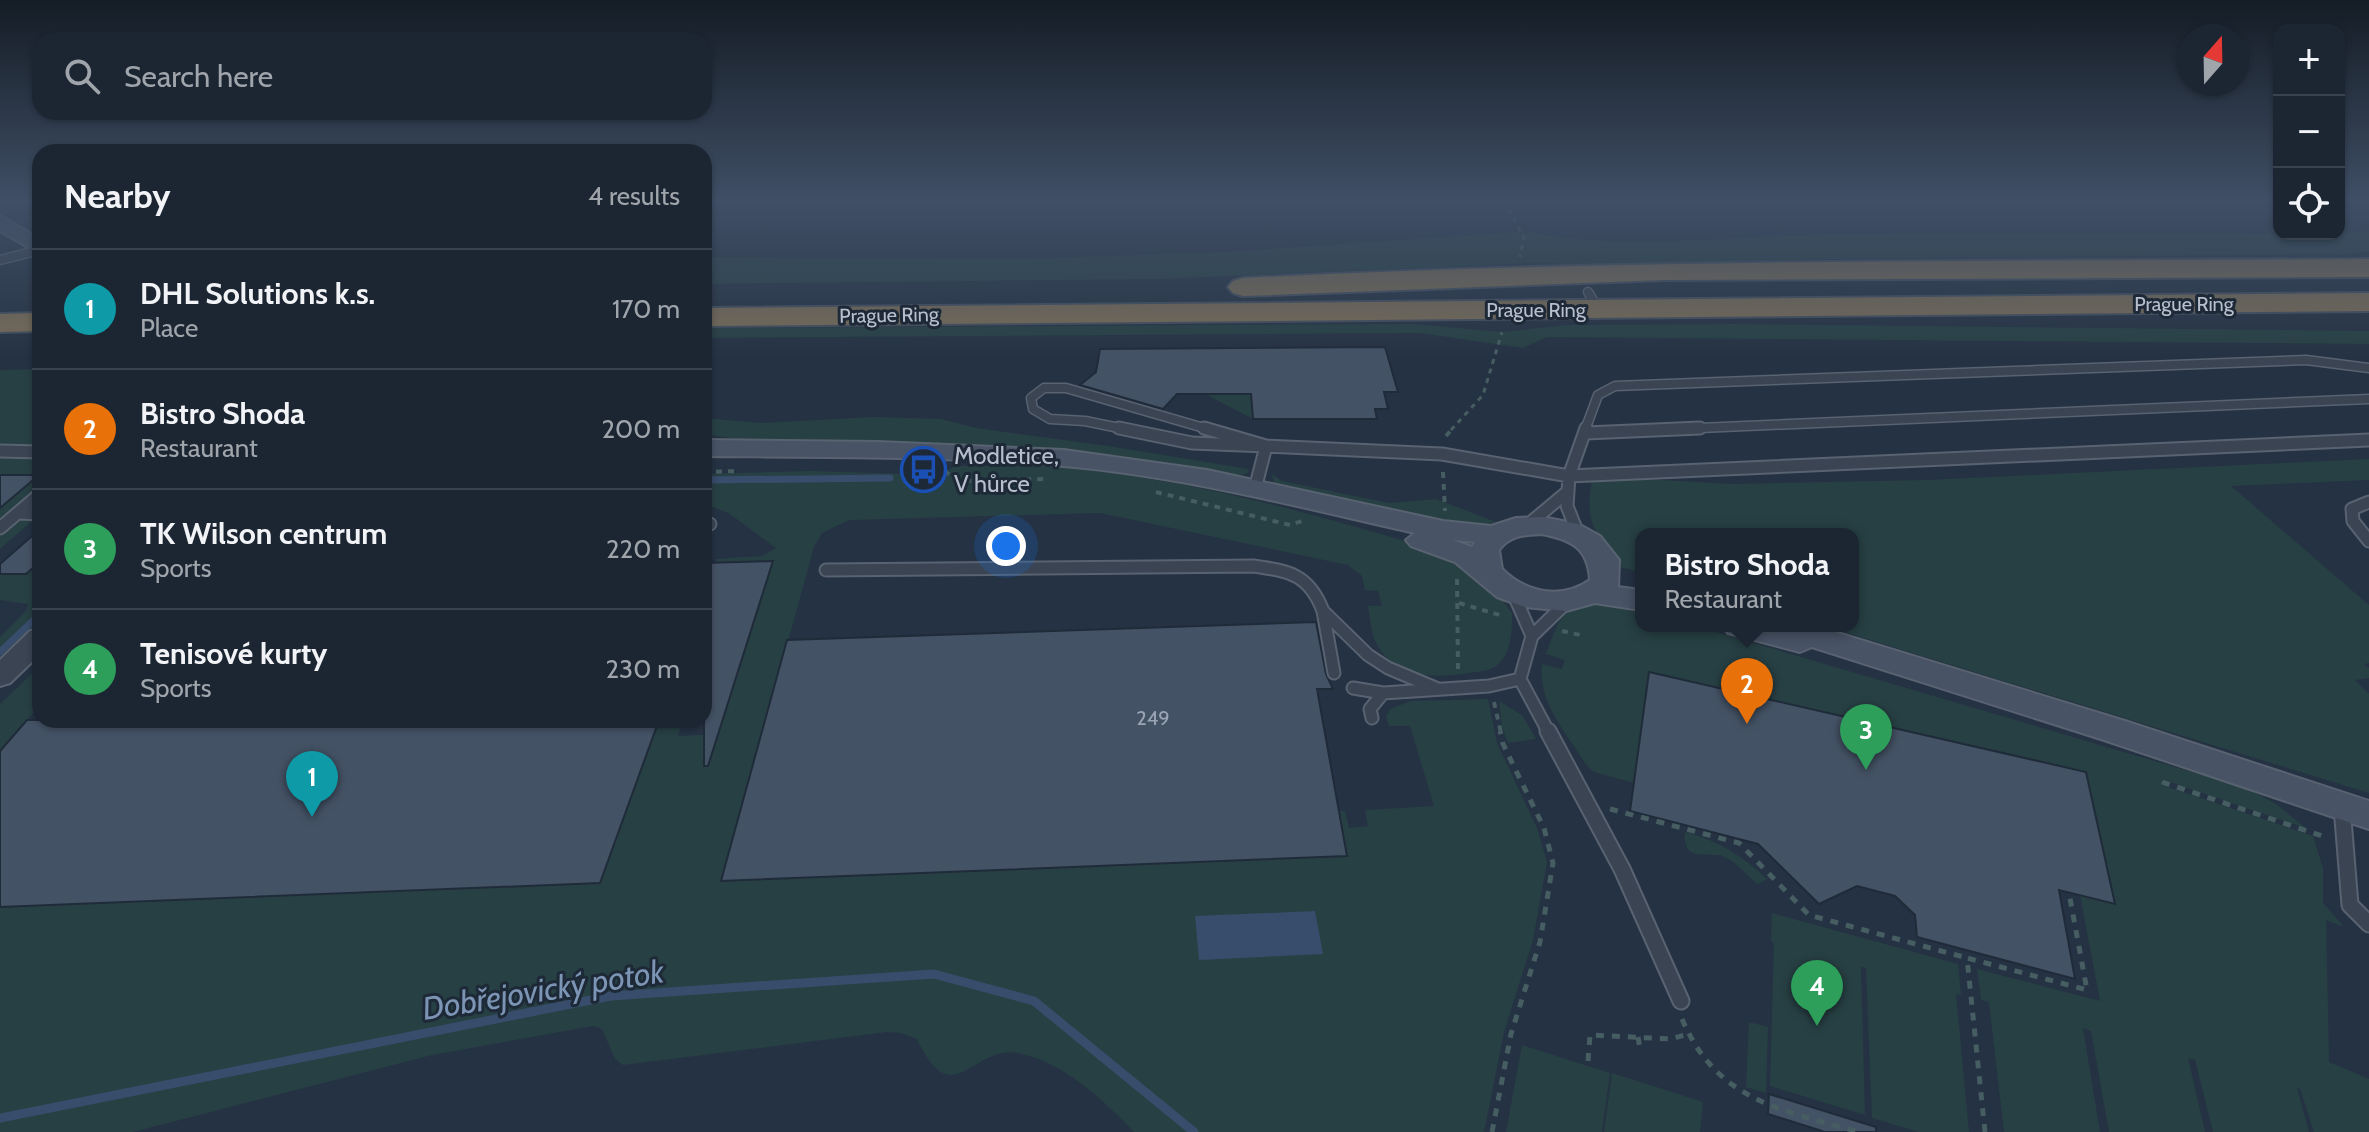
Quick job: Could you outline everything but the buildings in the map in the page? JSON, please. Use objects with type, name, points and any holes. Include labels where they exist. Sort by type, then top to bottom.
[{"type":"highway","points":[[2176,269],[2369,258]]},
{"type":"highway","points":[[1092,296],[1406,278],[2369,268]]},
{"type":"highway","name":"Prague Ring","points":[[712,317],[2369,286]]},
{"type":"highway","name":"Prague Ring","points":[[712,299],[1092,296],[2369,302]]},
{"type":"highway","points":[[1593,300],[2070,323],[2369,324]]},
{"type":"highway","points":[[0,305],[32,305]]},
{"type":"highway","points":[[0,323],[32,322]]},
{"type":"main road","points":[[712,448],[1053,457],[1160,470],[1443,530],[1493,535],[1524,525],[1553,527],[1580,536],[1604,557],[1590,588]]},
{"type":"main road","points":[[1255,489],[1435,544],[1469,558],[1512,591],[1540,600],[1590,588],[1635,584]]},
{"type":"main road","points":[[1487,572],[1481,558],[1484,545],[1493,535]]},
{"type":"main road","points":[[1590,588],[1635,599]]},
{"type":"main road","points":[[1764,632],[1896,664]]},
{"type":"main road","points":[[1798,632],[2113,730],[2356,811]]},
{"type":"street","points":[[0,676],[32,646]]},
{"type":"lane","points":[[0,260],[26,253]]},
{"type":"lane","points":[[1580,536],[1569,515],[1566,493],[1569,476],[1598,395],[1615,386],[2306,360],[2369,368]]},
{"type":"lane","points":[[1266,446],[1066,388],[1044,388],[1031,398],[1033,409],[1050,419],[1085,421],[1192,443],[1442,454],[1569,476],[2369,440]]},
{"type":"lane","points":[[1586,433],[2369,399]]},
{"type":"lane","points":[[1255,489],[1266,446]]},
{"type":"lane","points":[[0,451],[32,452]]},
{"type":"lane","points":[[1524,525],[1542,516],[1566,493]]},
{"type":"lane","points":[[0,528],[32,501]]},
{"type":"lane","points":[[2369,502],[2352,509],[2353,521],[2369,541]]},
{"type":"lane","points":[[19,513],[32,514]]},
{"type":"lane","points":[[826,570],[1253,566],[1285,570],[1308,581],[1318,595],[1334,673]]},
{"type":"lane","points":[[1590,588],[1532,636],[1520,679],[1622,869],[1681,1001]]},
{"type":"lane","points":[[1512,591],[1532,636]]},
{"type":"lane","points":[[1323,611],[1368,655],[1388,668],[1438,689]]},
{"type":"lane","points":[[1353,688],[1383,693],[1489,686],[1520,679]]},
{"type":"lane","points":[[1372,718],[1370,709],[1383,693]]},
{"type":"lane","points":[[2356,811],[2343,843],[2350,905],[2369,924]]},
{"type":"path","points":[[1519,260],[1521,253]]},
{"type":"path","points":[[1446,525],[1442,454],[1445,437],[1483,395],[1502,332]]},
{"type":"path","points":[[937,468],[960,481],[1053,479]]},
{"type":"path","points":[[712,472],[750,470]]},
{"type":"path","points":[[1147,490],[1290,525],[1314,517]]},
{"type":"path","points":[[1456,566],[1459,603],[1457,666],[1460,674],[1489,686],[1501,740],[1544,828],[1553,863],[1540,942],[1511,1034],[1492,1132]]},
{"type":"path","points":[[2162,782],[2343,843]]},
{"type":"path","points":[[1588,803],[1739,843],[1809,915],[2087,990],[2069,893]]},
{"type":"path","points":[[1967,958],[1985,1132]]},
{"type":"path","points":[[1681,1001],[1688,1034],[1722,1079],[1745,1096],[1859,1132]]},
{"type":"path","points":[[1588,1061],[1590,1035],[1671,1039],[1688,1034]]},
{"type":"path","points":[[1638,1037],[1640,1049]]},
{"type":"green space","points":[[1210,253],[2360,253],[1824,259],[1658,265],[1531,263],[1162,279],[712,284],[712,257],[1013,259]]},
{"type":"green space","points":[[1412,324],[1502,332],[1567,325],[1736,324],[2369,331],[2369,344],[1547,337],[1523,348],[1421,333],[712,338],[712,328]]},
{"type":"green space","points":[[32,369],[32,521],[0,549],[0,370]]},
{"type":"green space","points":[[1205,394],[1251,394],[1253,419]]},
{"type":"green space","points":[[873,417],[941,419],[976,428],[1249,469],[1248,473],[1238,476],[1064,450],[738,439],[712,435],[712,419],[760,423]]},
{"type":"green space","points":[[2369,459],[2369,480],[2231,486],[2369,605],[2369,663],[2364,664],[2369,668],[2369,678],[2355,680],[2369,694],[2369,793],[1845,632],[1859,632],[1859,528],[1635,528],[1635,571],[1620,567],[1594,527],[1590,506],[1593,476],[1730,484],[1928,480]]},
{"type":"green space","points":[[956,466],[1030,466],[1145,478],[1269,504],[1432,549],[1466,566],[1487,583],[1512,613],[1508,650],[1499,664],[1483,671],[1444,676],[1408,671],[1397,666],[1376,644],[1368,606],[1382,606],[1378,591],[1365,590],[1362,576],[1348,565],[1100,513],[849,520],[822,533],[814,547],[722,881],[1346,856],[1339,811],[1345,811],[1349,828],[1368,826],[1365,810],[1434,806],[1410,726],[1389,726],[1386,717],[1390,709],[1411,701],[1488,699],[1497,743],[1537,828],[1547,862],[1533,940],[1504,1032],[1484,1132],[1134,1132],[1096,1095],[1066,1073],[1034,1057],[1017,1053],[1002,1053],[952,1075],[941,1072],[930,1061],[917,1039],[887,1032],[623,1065],[615,1059],[602,1029],[593,1026],[432,1055],[133,1132],[0,1132],[0,907],[600,883],[656,728],[680,728],[678,736],[718,734],[773,562],[712,589],[712,570],[716,559],[762,556],[776,548],[730,514],[712,506],[712,474],[811,471],[938,475]]},
{"type":"green space","points":[[1272,474],[1282,481],[1389,503],[1436,499],[1496,522],[1472,528],[1285,487],[1274,483]]},
{"type":"green space","points":[[32,569],[32,631],[0,663],[0,637],[26,611],[28,604],[0,600],[0,574],[26,574]]},
{"type":"green space","points":[[1599,602],[1635,609],[1635,632],[1716,632],[2246,788],[2276,804],[2306,828],[2161,779],[2165,786],[2313,836],[2323,868],[2323,903],[2344,927],[2326,920],[2329,1062],[2369,1079],[2369,1132],[2314,1132],[2300,1089],[2297,1088],[2309,1132],[2213,1132],[2195,1060],[2188,1058],[2205,1132],[2109,1132],[2091,1031],[2083,1028],[2100,1132],[2004,1132],[1989,1002],[1981,1000],[1977,969],[2100,1001],[2080,895],[2115,903],[2086,772],[1649,672],[1634,783],[1594,772],[1587,766],[1549,705],[1542,678],[1542,664],[1562,669],[1565,660],[1546,654],[1559,623],[1576,608]]},
{"type":"green space","points":[[32,674],[32,714],[0,751],[0,704]]},
{"type":"green space","points":[[1499,701],[1523,716],[1536,739],[1508,743],[1502,727]]},
{"type":"green space","points":[[1685,832],[1729,850],[1767,879],[1757,884],[1727,858],[1693,853],[1685,843]]},
{"type":"green space","points":[[1772,913],[1958,964],[1961,995],[1956,994],[1969,1132],[1919,1132],[1872,1118],[1866,968],[1861,966],[1865,1115],[1770,1086]]},
{"type":"green space","points":[[1749,1022],[1768,1027],[1766,1093],[1746,1087]]},
{"type":"green space","points":[[1522,1045],[1610,1073],[1602,1132],[1506,1132]]},
{"type":"green space","points":[[1612,1073],[1703,1102],[1700,1132],[1604,1132]]},
{"type":"water","points":[[1315,911],[1323,954],[1199,960],[1195,916]]},
{"type":"waterway","points":[[712,480],[890,478]]},
{"type":"waterway","points":[[0,652],[32,622]]},
{"type":"waterway","name":"Dobřejovický potok","points":[[0,1118],[611,996],[934,974],[1034,1001],[1194,1132]]},
{"type":"place","name":"Modletice, V hůrce","points":[[923,470]]},
{"type":"place","name":"Bistro Shoda","points":[[1747,724]]},
{"type":"place","name":"TK Wilson centrum","points":[[1866,770]]},
{"type":"place","name":"DHL Solutions k.s.","points":[[312,817]]},
{"type":"place","name":"Tenisové kurty","points":[[1817,1026]]}]
